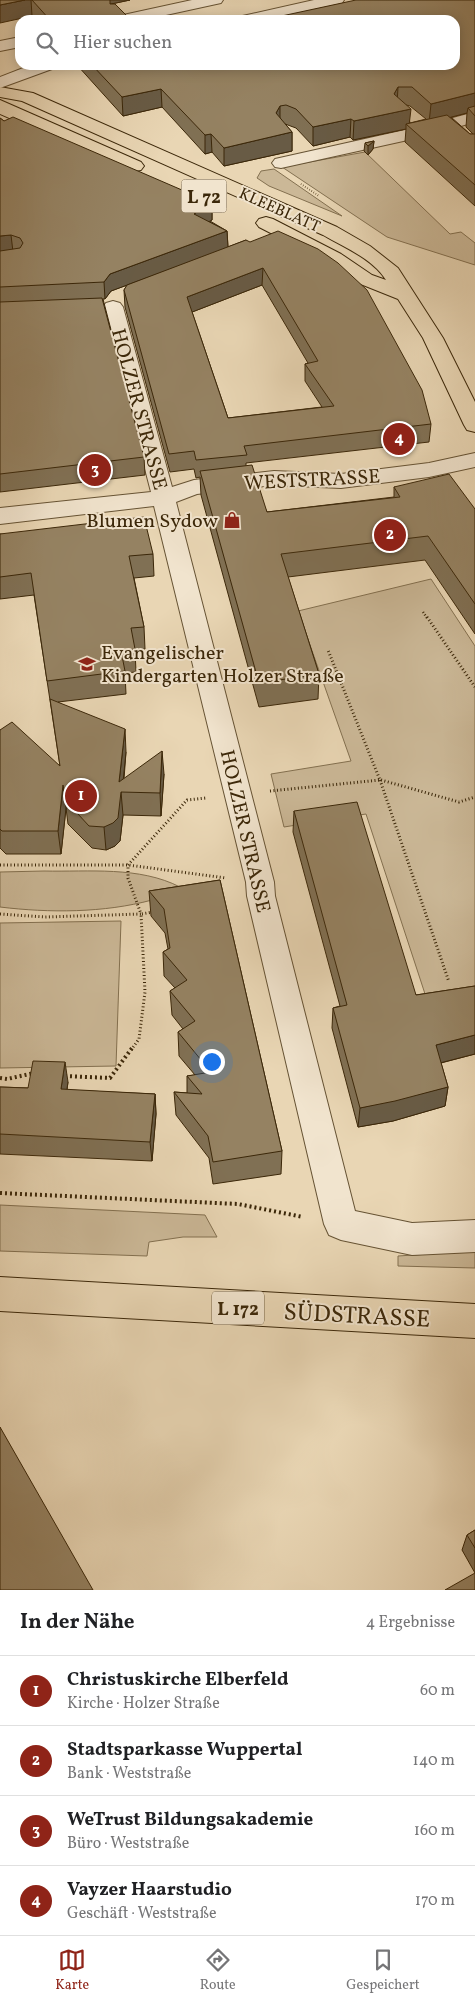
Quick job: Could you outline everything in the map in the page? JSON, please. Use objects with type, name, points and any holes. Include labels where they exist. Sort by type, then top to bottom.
[{"type":"main road","name":"KLEEBLATT","points":[[0,92],[27,97],[330,231],[363,250],[388,268],[433,338],[475,425]]},
{"type":"main road","points":[[0,105],[4,109],[148,172]]},
{"type":"main road","name":"KLEEBLATT","points":[[246,214],[288,233],[334,258],[365,279],[403,294]]},
{"type":"main road","name":"SÜDSTRASSE","points":[[0,1294],[475,1321]]},
{"type":"street","points":[[144,15],[215,0]]},
{"type":"street","points":[[267,15],[336,0]]},
{"type":"street","points":[[0,46],[15,43]]},
{"type":"street","points":[[0,83],[33,70]]},
{"type":"street","points":[[409,116],[426,131]]},
{"type":"street","points":[[281,163],[426,131],[456,130],[475,117]]},
{"type":"street","points":[[298,143],[310,157]]},
{"type":"street","name":"HOLZER STRASSE","points":[[112,303],[164,498],[239,794],[260,882],[263,906],[340,1224]]},
{"type":"street","name":"WESTSTRASSE","points":[[0,516],[164,498],[194,487],[274,478],[341,481],[428,470],[475,460]]},
{"type":"street","points":[[340,1224],[412,1239],[475,1236]]},
{"type":"path","points":[[281,163],[273,164],[320,196]]},
{"type":"path","points":[[422,612],[475,687]]},
{"type":"path","points":[[328,650],[380,780],[448,982]]},
{"type":"path","points":[[239,794],[380,780],[459,802],[475,797]]},
{"type":"path","points":[[56,1075],[110,1078],[139,1039],[145,992],[140,914],[128,878],[128,865],[187,800]]},
{"type":"path","points":[[0,865],[128,865],[260,882]]},
{"type":"path","points":[[0,914],[45,917],[159,912]]},
{"type":"path","points":[[0,1078],[7,1079],[29,1073],[38,1074]]},
{"type":"path","points":[[0,1193],[238,1204],[340,1224]]},
{"type":"shaded area","points":[[365,152],[450,234],[461,232],[475,243],[475,265],[387,237],[282,167]]},
{"type":"shaded area","points":[[274,169],[342,216],[269,186],[257,178],[261,171]]},
{"type":"shaded area","points":[[431,579],[475,646],[475,996],[428,1003],[366,814],[284,827],[271,774],[351,761],[298,611]]},
{"type":"shaded area","points":[[0,872],[131,873],[164,880],[180,887],[152,900],[96,910],[57,911],[0,907]]},
{"type":"shaded area","points":[[121,921],[116,1066],[0,1068],[0,923]]},
{"type":"shaded area","points":[[0,1205],[205,1215],[217,1237],[183,1237],[149,1242],[147,1256],[0,1251]]},
{"type":"shaded area","points":[[475,1251],[475,1268],[398,1266],[398,1256]]},
{"type":"building","points":[[0,0],[25,0],[0,5]]},
{"type":"building","points":[[32,0],[110,0],[110,4],[115,4],[126,15],[46,15]]},
{"type":"building","points":[[356,0],[475,0],[475,93],[431,104],[412,87],[398,87],[394,94],[411,109],[354,121],[351,119],[313,127],[296,109],[286,105],[280,106],[276,113],[292,132],[224,148],[211,134],[205,135],[161,89],[122,97],[97,70],[460,70],[460,15],[286,15]]},
{"type":"building","points":[[475,106],[475,116],[468,108]]},
{"type":"building","points":[[447,115],[470,134],[475,134],[475,185],[406,124]]},
{"type":"building","points":[[13,117],[212,203],[194,214],[227,231],[110,274],[104,282],[0,287],[0,251],[20,248],[23,243],[20,238],[11,235],[0,236],[0,118],[4,121]]},
{"type":"building","points":[[374,141],[368,146],[365,143]]},
{"type":"building","points":[[278,231],[318,249],[338,263],[367,290],[422,390],[431,424],[244,446],[247,455],[196,460],[194,451],[169,454],[124,290],[127,285],[246,240],[250,242]],"holes":[[[263,268],[318,361],[305,364],[334,406],[228,418],[187,297]]]},
{"type":"building","points":[[102,298],[144,457],[0,474],[0,302]]},
{"type":"building","points":[[252,465],[267,512],[400,497],[394,487],[449,474],[475,509],[475,604],[428,536],[281,554],[319,674],[259,683],[200,471]]},
{"type":"building","points":[[144,517],[153,554],[129,556],[144,627],[131,628],[135,649],[121,651],[125,671],[47,681],[31,573],[0,577],[0,534]]},
{"type":"building","points":[[50,699],[125,729],[119,782],[162,751],[160,793],[121,792],[118,818],[113,823],[104,827],[89,826],[66,801],[63,785],[58,831],[2,831],[0,829],[0,730],[12,722],[60,766]]},
{"type":"building","points":[[357,802],[416,995],[475,986],[475,1035],[436,1045],[448,1087],[360,1108],[333,1008],[347,1005],[294,811]]},
{"type":"building","points":[[220,880],[282,1151],[213,1162],[208,1136],[174,1092],[202,1094],[187,1076],[211,1072],[178,1032],[195,1021],[170,991],[187,980],[163,952],[170,948],[164,909],[149,891]]},
{"type":"building","points":[[33,1061],[65,1062],[61,1089],[155,1094],[150,1142],[0,1134],[0,1087],[28,1088]]},
{"type":"building","points":[[0,1427],[93,1590],[0,1590]]},
{"type":"building","points":[[475,1530],[475,1548],[467,1535]]},
{"type":"building","points":[[475,1573],[475,1590],[445,1590]]},
{"type":"place","name":"Vayzer Haarstudio","points":[[399,439]]},
{"type":"place","name":"WeTrust Bildungsakademie","points":[[95,470]]},
{"type":"place","name":"Blumen Sydow","points":[[232,520]]},
{"type":"place","name":"Stadtsparkasse Wuppertal","points":[[390,535]]},
{"type":"place","name":"Evangelischer Kindergarten Holzer Straße","points":[[87,664]]},
{"type":"place","name":"Christuskirche Elberfeld","points":[[81,796]]}]
